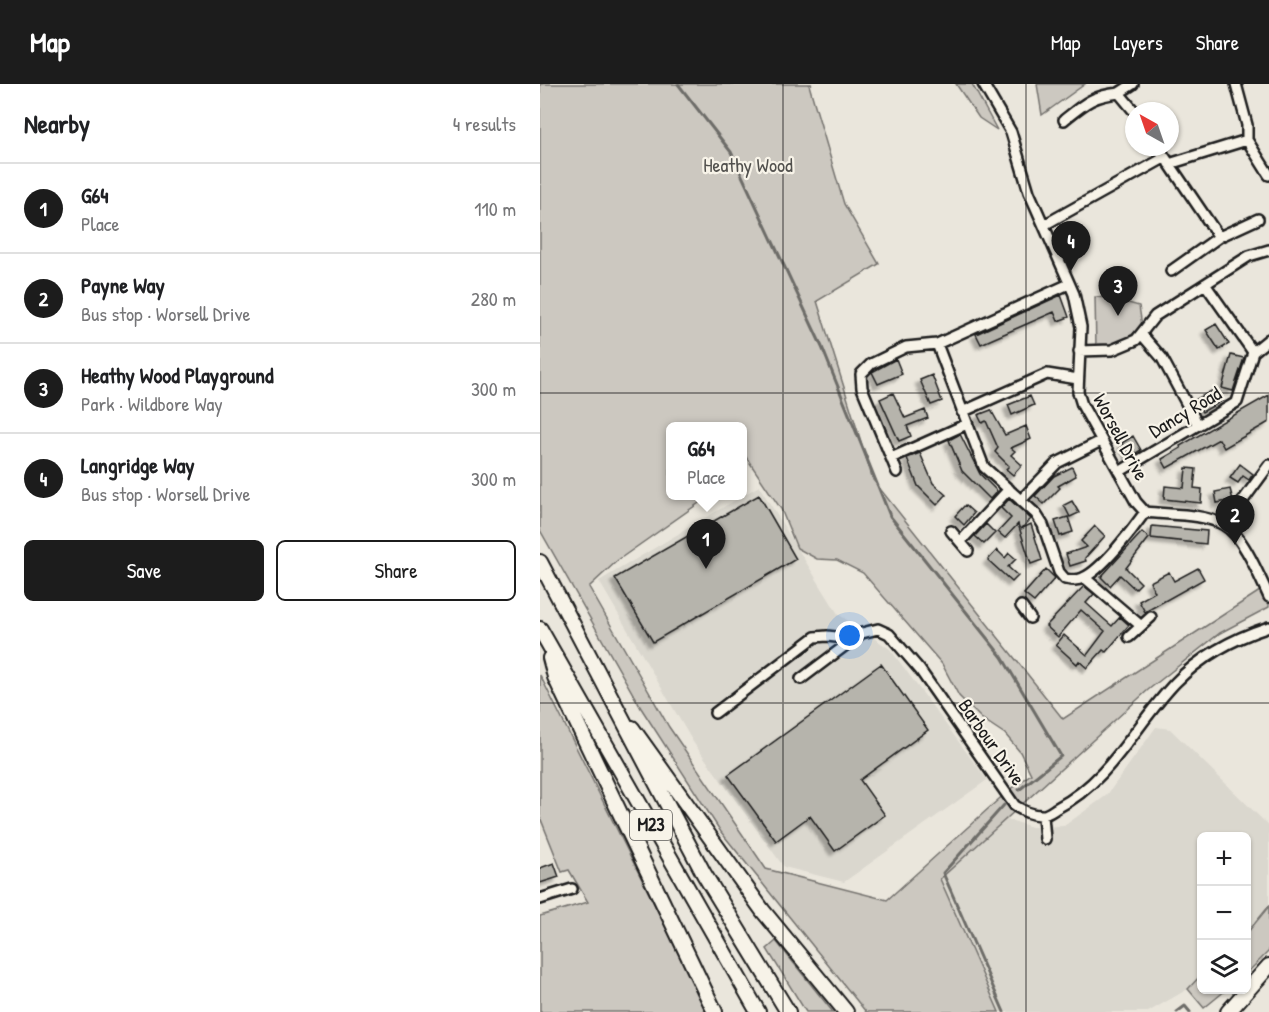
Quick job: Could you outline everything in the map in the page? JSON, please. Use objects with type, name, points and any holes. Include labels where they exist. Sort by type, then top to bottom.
[{"type":"highway","name":"M23","points":[[540,562],[613,705],[704,874],[788,1012]]},
{"type":"highway","name":"M23","points":[[542,634],[555,677],[715,1012]]},
{"type":"highway","name":"M23","points":[[542,634],[758,1012]]},
{"type":"highway","name":"M23","points":[[613,705],[646,744],[763,911],[846,1012]]},
{"type":"highway","points":[[1228,1012],[1269,966]]},
{"type":"street","name":"Worsell Drive","points":[[983,84],[1011,132],[1029,192],[1079,310],[1078,392],[1082,405],[1136,502],[1145,512]]},
{"type":"street","points":[[1064,120],[1092,97],[1119,93],[1133,84]]},
{"type":"street","points":[[1236,84],[1247,125],[1247,140],[1269,175]]},
{"type":"street","points":[[1119,93],[1126,102]]},
{"type":"street","points":[[1044,225],[1168,163],[1247,140]]},
{"type":"street","points":[[1164,156],[1219,237]]},
{"type":"street","points":[[1171,271],[1219,237],[1258,219]]},
{"type":"street","points":[[1079,351],[1112,350],[1142,335],[1155,316],[1250,256],[1269,250]]},
{"type":"street","points":[[897,471],[862,388],[861,374],[871,364],[906,347],[937,344],[1069,284]]},
{"type":"street","points":[[1205,284],[1253,352],[1269,339]]},
{"type":"street","points":[[1142,335],[1162,358],[1198,425]]},
{"type":"street","points":[[937,344],[984,467],[1021,500],[1043,525],[1059,572],[1065,579],[1075,581],[1085,578],[1145,512],[1206,519],[1225,525],[1236,537],[1269,597]]},
{"type":"street","name":"Dancy Road","points":[[1119,472],[1237,402],[1253,352]]},
{"type":"street","points":[[962,412],[1047,374],[1078,379]]},
{"type":"street","points":[[891,458],[967,424]]},
{"type":"street","points":[[1021,500],[1057,463],[1101,441]]},
{"type":"street","points":[[1225,525],[1269,465]]},
{"type":"street","points":[[961,541],[1009,489]]},
{"type":"street","points":[[951,531],[968,551]]},
{"type":"street","points":[[1085,578],[1140,625]]},
{"type":"street","points":[[1021,606],[1030,618]]},
{"type":"street","points":[[1130,637],[1151,617]]},
{"type":"street","points":[[1045,839],[1043,816],[1065,804],[1097,780],[1125,750],[1142,721],[1177,681],[1216,651],[1243,635],[1269,627]]},
{"type":"street","name":"Barbour Drive","points":[[801,679],[849,643],[871,630],[878,629],[894,638],[1009,798],[1028,813],[1043,816]]},
{"type":"street","points":[[715,712],[815,638],[827,636],[845,638],[849,643]]},
{"type":"street","points":[[540,899],[572,889]]},
{"type":"shaded area","points":[[759,486],[838,614],[890,649],[987,780],[844,882],[784,867],[693,742],[599,581],[735,500],[747,500],[747,493]]},
{"type":"shaded area","points":[[1156,727],[1170,729],[1269,826],[1269,906],[1251,928],[1251,832],[1197,832],[1197,979],[1188,989],[1148,1012],[999,1012],[940,879],[1007,819],[1032,827],[1064,826],[1107,795]]},
{"type":"green space","name":"Heathy Wood","points":[[540,84],[812,84],[809,85],[844,204],[879,264],[817,301],[873,480],[1063,719],[1269,585],[1269,607],[1220,633],[1148,690],[940,879],[999,1012],[866,1012],[721,832],[641,708],[540,530]],"holes":[[[666,422],[747,422],[747,458],[781,509],[797,548],[817,559],[837,560],[863,573],[942,664],[959,696],[981,718],[1005,734],[1020,752],[1031,774],[1009,790],[887,900],[766,869],[669,727],[589,587],[618,560],[703,500],[666,500]]]},
{"type":"green space","points":[[956,84],[972,84],[997,130],[979,118]]},
{"type":"green space","points":[[1037,84],[1085,84],[1042,115]]},
{"type":"green space","points":[[1095,297],[1111,298],[1139,306],[1142,326],[1121,341],[1096,348]]},
{"type":"green space","points":[[540,675],[708,1012],[540,1012],[540,916],[588,902],[569,870],[562,872],[540,817]]},
{"type":"green space","points":[[1269,906],[1269,951],[1251,969],[1251,940],[1251,928]]},
{"type":"green space","points":[[776,941],[833,1012],[806,1012],[767,949]]},
{"type":"green space","points":[[1197,979],[1197,994],[1221,994],[1204,1008],[1188,989]]},
{"type":"building","points":[[1061,295],[1069,317],[1058,321],[1054,312],[981,344],[976,334]]},
{"type":"building","points":[[1216,324],[1229,344],[1219,350],[1206,330]]},
{"type":"building","points":[[1231,355],[1244,358],[1233,391],[1222,388]]},
{"type":"building","points":[[896,359],[902,374],[878,384],[872,372]]},
{"type":"building","points":[[932,375],[942,401],[931,405],[920,380]]},
{"type":"building","points":[[1215,389],[1222,401],[1202,412],[1195,400]]},
{"type":"building","points":[[893,393],[905,418],[925,410],[928,418],[907,426],[911,436],[899,441],[880,399]]},
{"type":"building","points":[[1269,395],[1269,422],[1224,448],[1219,439],[1167,468],[1162,459],[1181,448],[1180,446]]},
{"type":"building","points":[[1030,396],[1034,405],[1012,415],[1008,405]]},
{"type":"building","points":[[991,410],[1005,435],[1026,426],[1031,439],[1011,448],[1015,451],[1011,455],[1022,465],[1013,475],[1006,469],[1009,466],[995,452],[998,448],[986,421],[982,423],[978,415]]},
{"type":"building","points":[[960,434],[980,474],[997,491],[990,499],[962,471],[949,440]]},
{"type":"building","points":[[1133,436],[1141,450],[1130,457],[1122,443]]},
{"type":"building","points":[[920,453],[933,483],[946,495],[937,505],[918,486],[907,458]]},
{"type":"building","points":[[1240,464],[1253,474],[1249,480],[1243,476],[1238,483],[1230,478]]},
{"type":"building","points":[[1072,467],[1076,476],[1058,486],[1060,488],[1044,504],[1035,496],[1054,476]]},
{"type":"building","points":[[1186,468],[1196,469],[1194,488],[1202,489],[1201,503],[1164,499],[1165,486],[1184,488]]},
{"type":"building","points":[[1230,489],[1233,500],[1217,503],[1215,492]]},
{"type":"building","points":[[759,495],[796,559],[653,642],[615,578]]},
{"type":"building","points":[[1009,499],[1031,519],[1021,529],[1031,524],[1042,560],[1031,564],[1018,524],[1005,538],[998,532],[1011,518],[1001,508]]},
{"type":"building","points":[[1072,501],[1079,513],[1070,517],[1064,505]]},
{"type":"building","points":[[965,505],[974,513],[964,525],[955,516]]},
{"type":"building","points":[[1068,517],[1073,532],[1060,536],[1055,521]]},
{"type":"building","points":[[986,524],[995,533],[984,544],[975,536]]},
{"type":"building","points":[[1095,526],[1105,536],[1085,558],[1086,561],[1070,566],[1066,554],[1087,547],[1081,541]]},
{"type":"building","points":[[1152,526],[1207,531],[1206,544],[1151,538]]},
{"type":"building","points":[[1142,532],[1149,538],[1126,568],[1141,583],[1135,589],[1120,575],[1110,586],[1101,577]]},
{"type":"building","points":[[997,550],[1005,558],[1009,553],[1016,559],[1008,567],[1018,576],[1012,582],[988,560]]},
{"type":"building","points":[[1198,568],[1204,579],[1145,612],[1139,601],[1155,592],[1150,582],[1169,572],[1174,581]]},
{"type":"building","points":[[1046,569],[1055,578],[1034,602],[1024,594]]},
{"type":"building","points":[[1084,586],[1094,594],[1086,603],[1105,620],[1112,626],[1120,617],[1129,625],[1106,652],[1103,650],[1087,668],[1079,661],[1077,664],[1056,645],[1064,635],[1087,655],[1105,631],[1081,610],[1058,637],[1046,626]]},
{"type":"building","points":[[881,664],[928,730],[860,780],[885,815],[835,851],[810,816],[776,841],[728,775]]},
{"type":"building","points":[[554,863],[559,877],[540,883],[540,868]]},
{"type":"waterway","points":[[678,84],[731,152],[822,347],[890,516],[1002,657],[1061,756],[1019,790]]},
{"type":"waterway","points":[[1004,805],[943,873],[1004,1012]]},
{"type":"waterway","points":[[1177,1012],[1185,1006],[1190,1012]]},
{"type":"place","name":"Langridge Way","points":[[1071,271]]},
{"type":"place","name":"Heathy Wood Playground","points":[[1118,316]]},
{"type":"place","name":"Payne Way","points":[[1235,545]]},
{"type":"place","name":"G64","points":[[706,569]]}]
